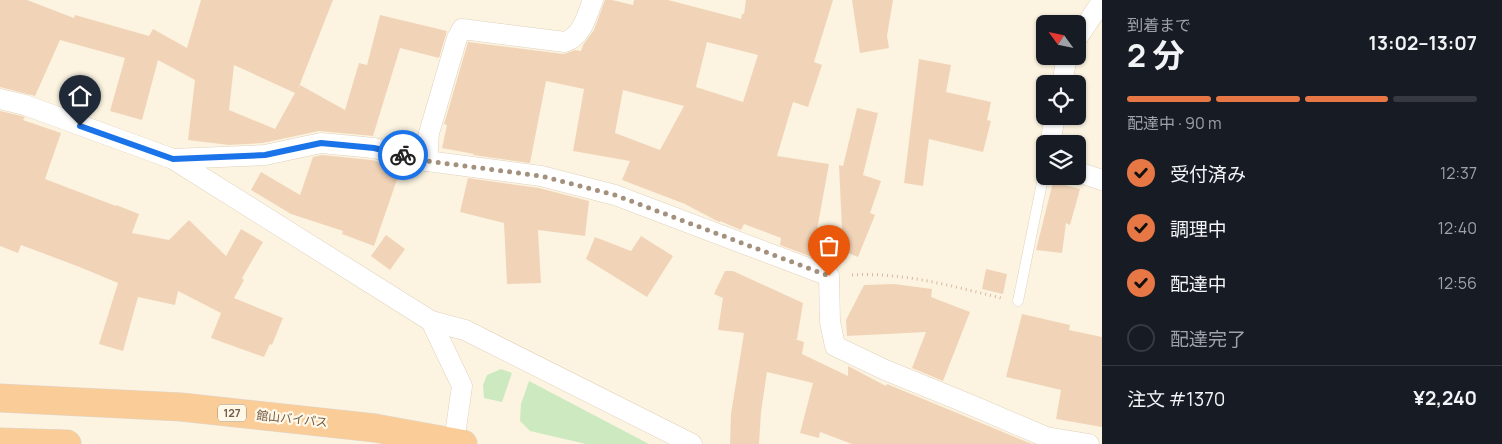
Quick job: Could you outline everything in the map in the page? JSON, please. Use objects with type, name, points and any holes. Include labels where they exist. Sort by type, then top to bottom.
[{"type":"highway","name":"館山バイパス","points":[[0,398],[181,407],[375,428],[456,443]]},
{"type":"highway","points":[[0,442],[67,444]]},
{"type":"street","points":[[427,161],[429,133],[457,38],[462,29],[565,42],[573,39],[582,28],[592,0]]},
{"type":"street","points":[[1086,25],[1102,0]]},
{"type":"street","points":[[0,99],[25,105],[173,159],[431,321],[465,330],[692,444]]},
{"type":"street","points":[[173,159],[265,155],[321,143],[374,148],[427,161],[541,176],[615,195],[829,276],[830,322],[835,346],[882,369],[972,404],[1046,437],[1089,444]]},
{"type":"street","points":[[1086,175],[1102,180]]},
{"type":"street","points":[[431,321],[462,386],[456,443]]},
{"type":"lane","points":[[1018,301],[1042,185]]},
{"type":"path","points":[[829,276],[871,274],[924,280],[1018,301]]},
{"type":"green space","points":[[501,369],[512,373],[502,402],[484,398],[483,385],[487,375]]},
{"type":"green space","points":[[529,381],[649,444],[586,444],[530,431],[520,421],[521,404]]},
{"type":"building","points":[[0,0],[27,0],[74,18],[75,15],[149,36],[153,29],[187,48],[201,0],[333,0],[298,89],[300,85],[345,110],[359,63],[367,65],[380,15],[447,31],[439,58],[400,48],[373,136],[319,131],[263,143],[229,145],[188,140],[195,80],[158,60],[142,120],[110,111],[125,58],[60,40],[35,96],[0,87]],"holes":[[[234,65],[295,93],[275,129],[229,110]]]},
{"type":"building","points":[[605,0],[633,5],[634,0],[668,0],[741,19],[742,14],[744,14],[746,0],[833,0],[814,62],[822,65],[808,107],[793,102],[777,156],[829,164],[812,257],[780,245],[781,238],[744,224],[741,230],[717,221],[685,204],[622,180],[630,161],[573,151],[584,89],[546,81],[530,163],[473,155],[442,148],[447,125],[444,124],[468,42],[564,54],[575,50],[581,51],[594,30]],"holes":[[[707,42],[758,55],[743,102],[696,87]],[[623,90],[684,106],[660,150],[615,133]]]},
{"type":"building","points":[[852,0],[893,0],[887,36],[889,48],[860,53]]},
{"type":"building","points":[[919,59],[951,65],[946,92],[991,102],[987,120],[991,121],[983,152],[929,139],[923,186],[904,183]]},
{"type":"building","points":[[857,108],[878,113],[863,175],[881,181],[870,213],[875,215],[858,257],[843,251],[839,165],[843,166]]},
{"type":"building","points":[[0,111],[25,117],[23,120],[61,133],[45,179],[139,214],[132,233],[169,240],[189,220],[226,256],[241,229],[263,242],[242,278],[244,280],[234,298],[283,318],[272,345],[270,344],[264,357],[211,338],[221,313],[178,291],[175,305],[138,297],[123,351],[99,344],[118,283],[21,245],[18,253],[0,246]]},
{"type":"building","points":[[322,155],[372,160],[401,168],[374,246],[342,234],[343,231],[291,214],[251,190],[261,172],[300,195],[313,157]]},
{"type":"building","points":[[468,178],[539,188],[589,201],[585,236],[538,230],[541,283],[507,284],[504,223],[460,212]]},
{"type":"building","points":[[1052,185],[1065,185],[1080,189],[1070,225],[1066,223],[1062,253],[1036,250]]},
{"type":"building","points":[[386,235],[405,249],[390,270],[371,256]]},
{"type":"building","points":[[641,236],[673,256],[647,297],[586,259],[595,237],[631,251]]},
{"type":"building","points":[[986,269],[1007,274],[1003,294],[982,289]]},
{"type":"building","points":[[725,271],[733,271],[803,303],[797,339],[795,339],[804,342],[802,354],[848,376],[848,366],[886,386],[887,384],[1032,444],[852,444],[820,432],[819,438],[800,433],[813,383],[767,372],[761,412],[759,444],[730,444],[731,414],[744,333],[718,330],[723,298],[714,294]]},
{"type":"building","points":[[894,284],[932,289],[931,297],[970,312],[943,381],[912,368],[926,332],[847,336],[846,320],[864,285]]},
{"type":"building","points":[[1022,314],[1070,325],[1069,330],[1102,337],[1102,427],[1056,419],[1061,390],[1006,377]]},
{"type":"way so far","points":[[403,155],[427,161],[541,176],[615,195],[829,276]]},
{"type":"route","points":[[80,126],[173,159],[265,155],[321,143],[374,148],[403,155]]}]
